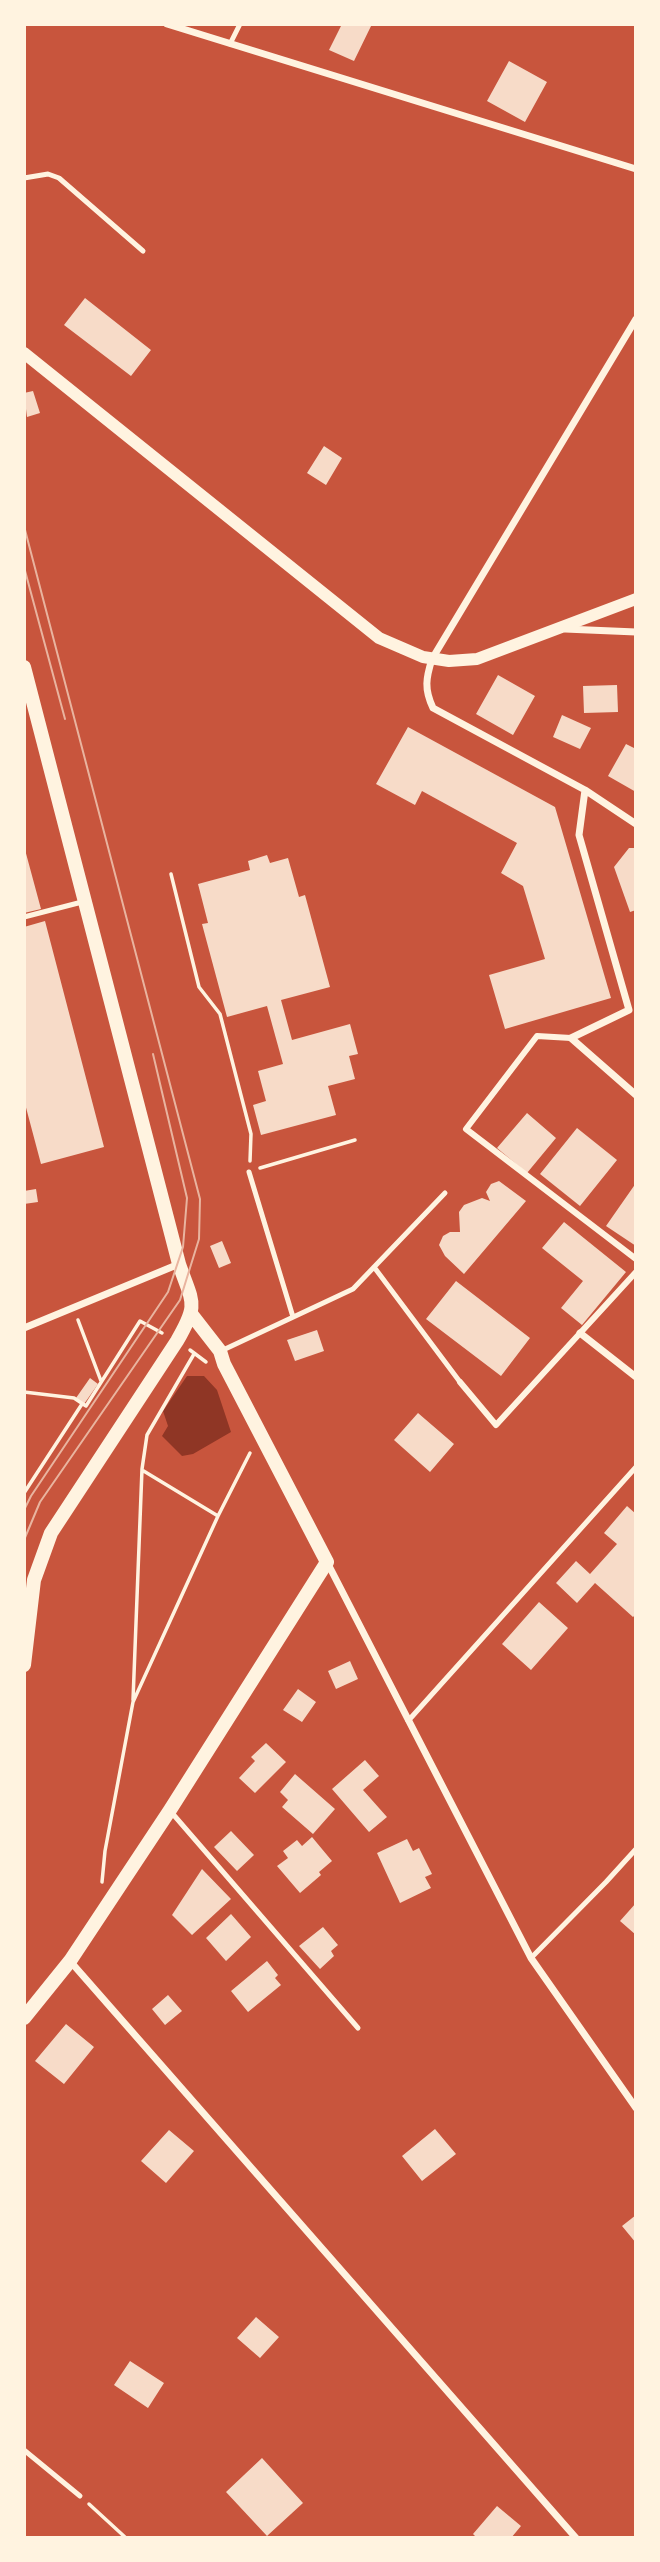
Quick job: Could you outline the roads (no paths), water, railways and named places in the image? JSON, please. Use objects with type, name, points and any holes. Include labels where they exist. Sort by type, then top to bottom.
[{"type":"main road","points":[[24,667],[179,1264],[193,1304],[192,1315],[177,1341],[51,1533],[34,1580],[24,1665]]},
{"type":"main road","points":[[24,2018],[70,1961],[170,1810],[327,1562],[224,1364],[220,1351],[192,1315]]},
{"type":"street","points":[[167,24],[635,169]]},
{"type":"street","points":[[635,318],[432,659],[425,681],[433,708],[585,790],[635,824]]},
{"type":"street","points":[[24,353],[379,638],[404,650],[432,659],[477,659],[635,599]]},
{"type":"street","points":[[560,629],[635,632]]},
{"type":"street","points":[[585,790],[579,835],[629,1010],[571,1038],[537,1035],[466,1129],[635,1259]]},
{"type":"street","points":[[571,1038],[635,1095]]},
{"type":"street","points":[[24,1328],[179,1264]]},
{"type":"street","points":[[460,1382],[496,1425],[635,1272]]},
{"type":"street","points":[[580,1333],[635,1377]]},
{"type":"street","points":[[327,1562],[531,1958],[635,2108]]},
{"type":"street","points":[[70,1961],[576,2538]]},
{"type":"lane","points":[[230,44],[240,24]]},
{"type":"lane","points":[[24,178],[48,174],[59,178],[144,251]]},
{"type":"lane","points":[[24,917],[85,901]]},
{"type":"lane","points":[[249,1171],[293,1317]]},
{"type":"lane","points":[[220,1351],[353,1289],[445,1193]]},
{"type":"lane","points":[[374,1268],[460,1382]]},
{"type":"lane","points":[[408,1721],[635,1467]]},
{"type":"lane","points":[[170,1810],[358,2028]]},
{"type":"lane","points":[[531,1958],[635,1849]]},
{"type":"lane","points":[[24,2450],[80,2496]]},
{"type":"tram line","points":[[24,526],[200,1199],[199,1239],[180,1300],[40,1502],[24,1540]]},
{"type":"tram line","points":[[24,567],[65,719]]},
{"type":"tram line","points":[[24,1510],[168,1292],[183,1247],[187,1198],[153,1054]]}]
